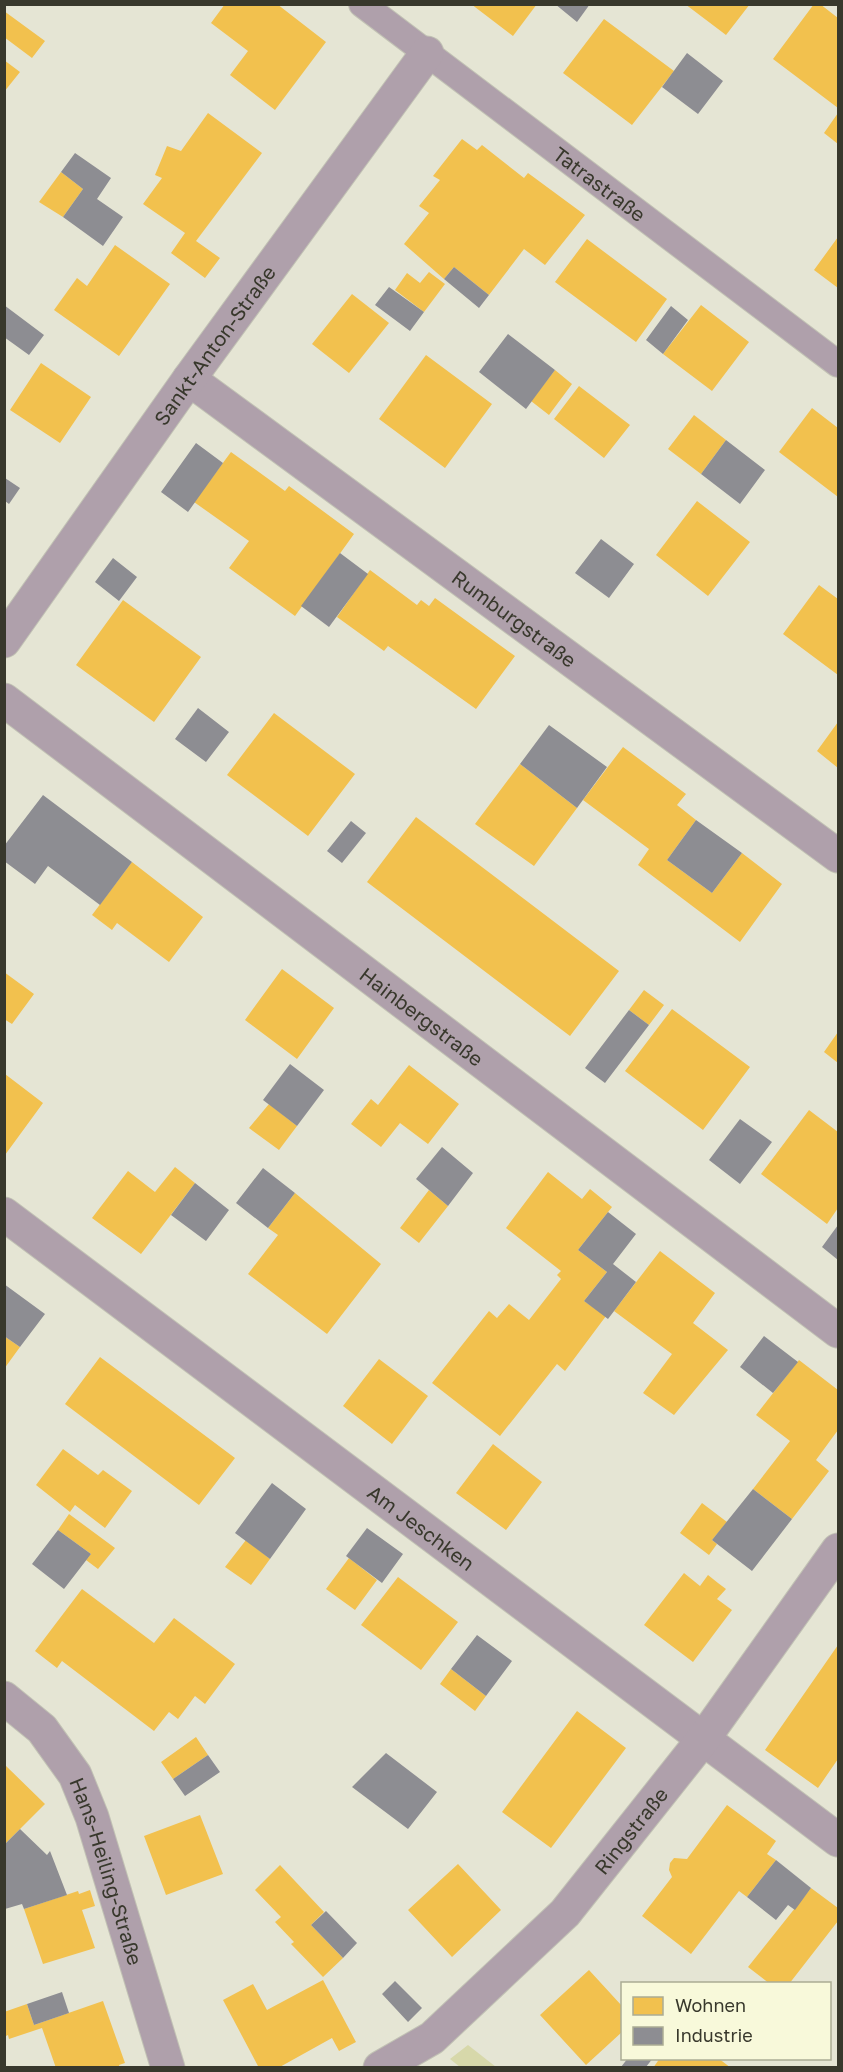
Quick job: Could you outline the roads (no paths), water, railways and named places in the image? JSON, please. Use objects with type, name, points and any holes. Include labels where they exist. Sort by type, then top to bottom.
[{"type":"street","name":"Sankt-Anton-Straße","points":[[4,641],[189,379],[427,53]]},
{"type":"street","name":"Rumburgstraße","points":[[189,379],[838,855]]},
{"type":"street","name":"Hainbergstraße","points":[[4,700],[838,1331]]},
{"type":"street","name":"Am Jeschken","points":[[4,1214],[838,1840]]},
{"type":"street","name":"Ringstraße","points":[[380,2067],[432,2038],[565,1913],[704,1738],[838,1550]]},
{"type":"street","name":"Hans-Heiling-Straße","points":[[4,1698],[42,1729],[75,1775],[92,1817],[168,2067]]},
{"type":"lane","name":"Tatrastraße","points":[[362,4],[838,364]]}]
